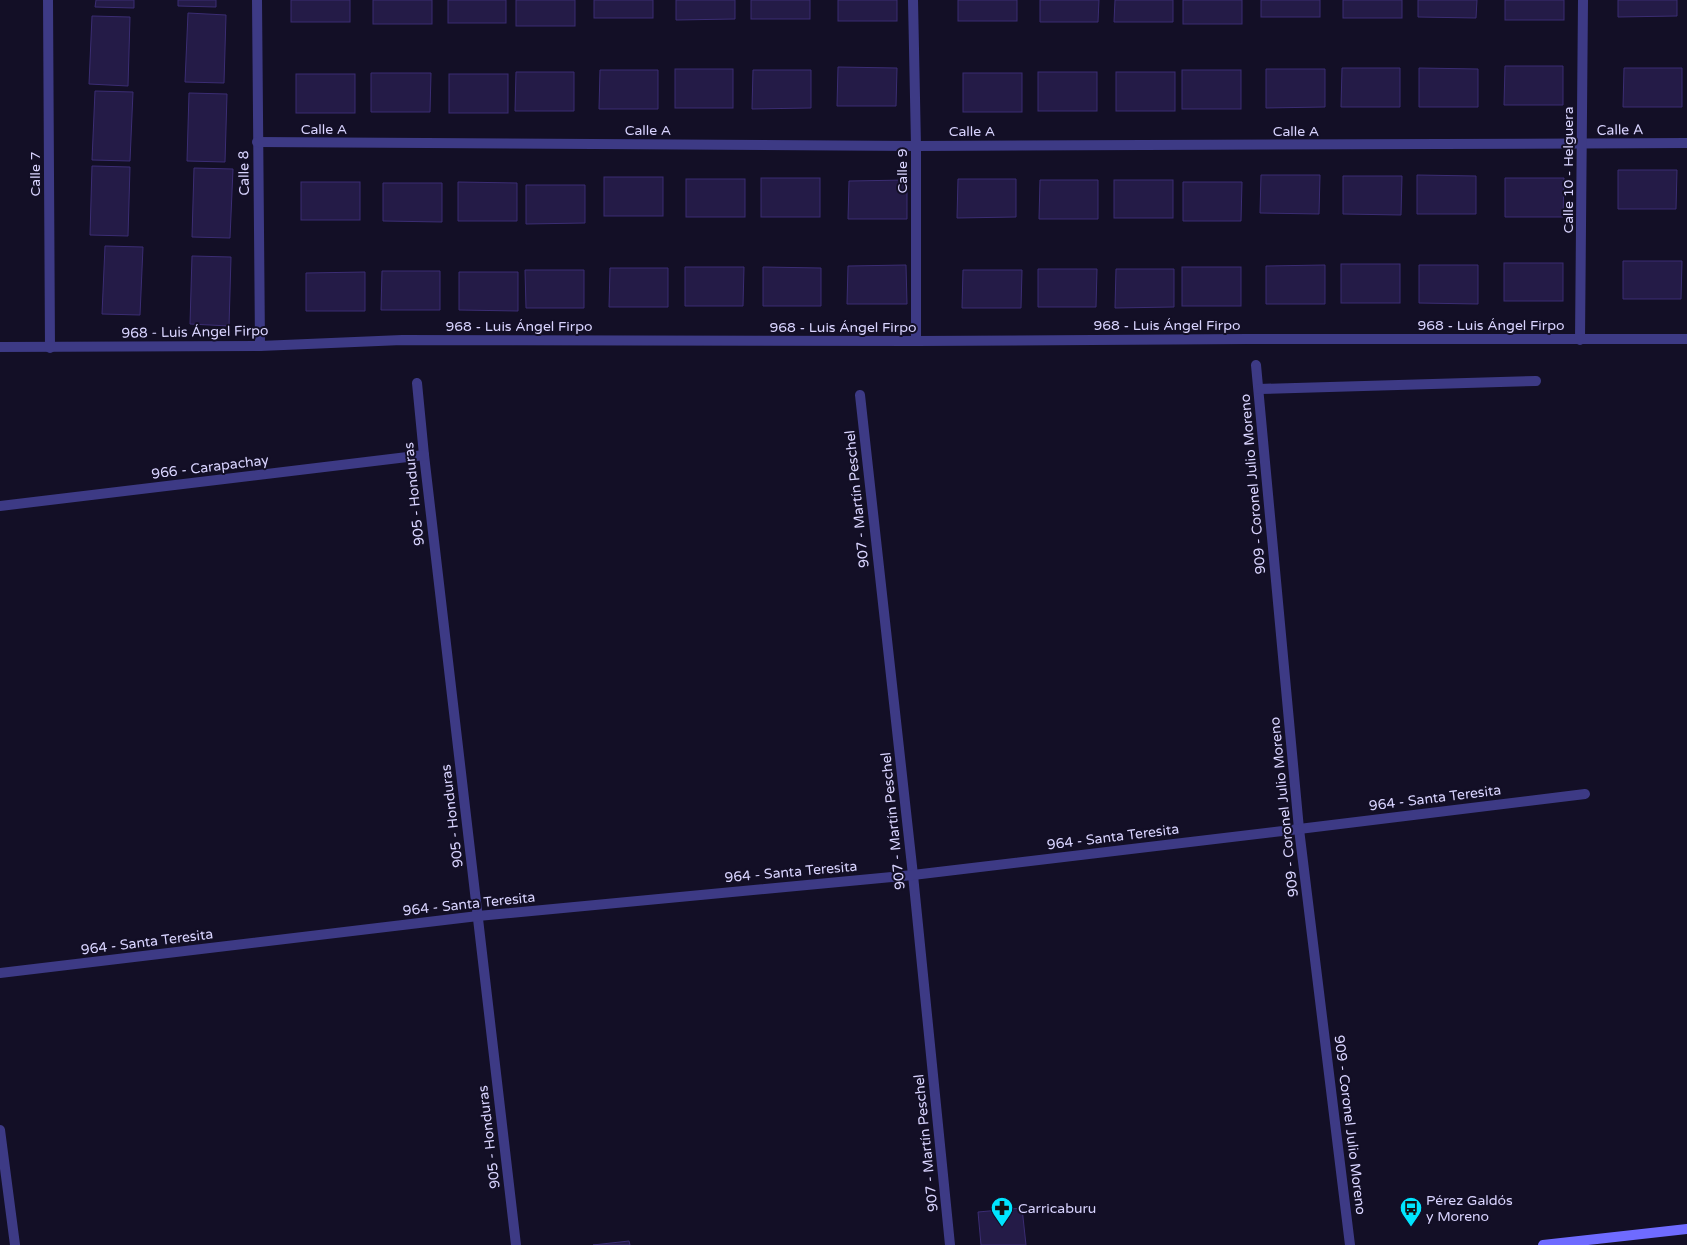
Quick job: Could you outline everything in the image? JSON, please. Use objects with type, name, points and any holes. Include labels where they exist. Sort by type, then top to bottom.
[{"type":"main road","points":[[1543,1245],[1687,1229]]},
{"type":"street","name":"Calle 7","points":[[48,0],[50,348]]},
{"type":"street","name":"Calle 8","points":[[257,0],[257,142],[260,346]]},
{"type":"street","name":"Calle 9","points":[[913,0],[916,146],[916,341]]},
{"type":"street","name":"Calle 10 - Helguera","points":[[1580,340],[1583,144],[1583,0]]},
{"type":"street","name":"Calle A","points":[[257,142],[916,146],[1687,143]]},
{"type":"street","name":"968 - Luis Ángel Firpo","points":[[0,347],[260,346],[402,340],[916,341],[1687,339]]},
{"type":"street","name":"909 - Coronel Julio Moreno","points":[[1256,364],[1299,830],[1350,1245]]},
{"type":"street","points":[[1258,388],[1536,381]]},
{"type":"street","name":"905 - Honduras","points":[[417,383],[424,456],[516,1245]]},
{"type":"street","name":"907 - Martín Peschel","points":[[860,395],[950,1245]]},
{"type":"street","name":"966 - Carapachay","points":[[0,506],[424,456]]},
{"type":"street","name":"964 - Santa Teresita","points":[[0,973],[478,916],[912,875],[1299,830],[1585,794]]},
{"type":"street","points":[[0,1130],[15,1245]]},
{"type":"building","points":[[96,0],[134,0],[134,8],[95,7]]},
{"type":"building","points":[[178,0],[216,0],[216,7],[178,6]]},
{"type":"building","points":[[291,0],[350,0],[350,22],[291,22]]},
{"type":"building","points":[[373,0],[432,0],[432,24],[373,24]]},
{"type":"building","points":[[448,0],[506,0],[506,23],[448,23]]},
{"type":"building","points":[[516,0],[575,0],[575,26],[516,26]]},
{"type":"building","points":[[594,0],[653,0],[653,18],[594,18]]},
{"type":"building","points":[[676,0],[735,0],[735,19],[676,20]]},
{"type":"building","points":[[751,0],[810,0],[810,19],[751,19]]},
{"type":"building","points":[[838,0],[897,0],[897,21],[838,21]]},
{"type":"building","points":[[958,0],[1017,0],[1017,21],[958,21]]},
{"type":"building","points":[[1040,0],[1099,0],[1098,22],[1040,22]]},
{"type":"building","points":[[1115,0],[1173,0],[1173,22],[1114,22]]},
{"type":"building","points":[[1183,0],[1242,0],[1242,24],[1183,24]]},
{"type":"building","points":[[1261,0],[1320,0],[1320,17],[1261,17]]},
{"type":"building","points":[[1343,0],[1402,0],[1402,18],[1343,18]]},
{"type":"building","points":[[1418,0],[1477,0],[1476,18],[1418,17]]},
{"type":"building","points":[[1505,0],[1564,0],[1564,20],[1505,20]]},
{"type":"building","points":[[1618,0],[1677,0],[1677,16],[1618,17]]},
{"type":"building","points":[[188,13],[226,15],[224,83],[185,82]]},
{"type":"building","points":[[92,16],[130,17],[128,86],[89,84]]},
{"type":"building","points":[[1505,66],[1563,66],[1563,105],[1504,105]]},
{"type":"building","points":[[838,67],[897,68],[896,106],[837,106]]},
{"type":"building","points":[[1342,68],[1400,68],[1400,107],[1341,107]]},
{"type":"building","points":[[1419,68],[1478,69],[1478,107],[1419,107]]},
{"type":"building","points":[[1624,68],[1682,68],[1682,107],[1623,107]]},
{"type":"building","points":[[675,69],[733,69],[733,108],[675,108]]},
{"type":"building","points":[[1266,69],[1325,69],[1325,107],[1266,108]]},
{"type":"building","points":[[600,70],[658,70],[658,109],[599,109]]},
{"type":"building","points":[[753,70],[811,70],[811,108],[752,109]]},
{"type":"building","points":[[1182,70],[1241,70],[1241,109],[1182,109]]},
{"type":"building","points":[[516,72],[574,72],[574,111],[515,111]]},
{"type":"building","points":[[1038,72],[1097,72],[1097,111],[1038,111]]},
{"type":"building","points":[[1116,72],[1175,72],[1175,111],[1116,111]]},
{"type":"building","points":[[371,73],[431,73],[430,112],[371,112]]},
{"type":"building","points":[[963,73],[1022,73],[1022,112],[963,112]]},
{"type":"building","points":[[296,74],[355,74],[355,113],[296,113]]},
{"type":"building","points":[[449,74],[508,74],[508,113],[449,113]]},
{"type":"building","points":[[95,91],[133,92],[130,161],[92,160]]},
{"type":"building","points":[[189,93],[227,94],[225,162],[187,161]]},
{"type":"building","points":[[92,166],[130,167],[128,236],[90,235]]},
{"type":"building","points":[[194,168],[233,169],[230,238],[192,237]]},
{"type":"building","points":[[1618,170],[1677,170],[1676,209],[1618,209]]},
{"type":"building","points":[[1261,175],[1320,175],[1319,214],[1260,213]]},
{"type":"building","points":[[1417,175],[1476,176],[1476,214],[1417,214]]},
{"type":"building","points":[[1343,176],[1402,176],[1401,215],[1343,214]]},
{"type":"building","points":[[604,177],[663,177],[663,216],[604,216]]},
{"type":"building","points":[[761,178],[820,178],[820,217],[761,217]]},
{"type":"building","points":[[1505,178],[1564,178],[1563,217],[1505,217]]},
{"type":"building","points":[[686,179],[745,179],[745,217],[686,217]]},
{"type":"building","points":[[958,179],[1016,179],[1016,217],[957,218]]},
{"type":"building","points":[[907,180],[907,219],[848,219],[849,181]]},
{"type":"building","points":[[1040,180],[1098,180],[1098,219],[1039,219]]},
{"type":"building","points":[[1114,180],[1173,180],[1173,218],[1114,218]]},
{"type":"building","points":[[301,182],[360,182],[360,220],[301,220]]},
{"type":"building","points":[[458,182],[517,183],[517,221],[458,221]]},
{"type":"building","points":[[1183,182],[1242,182],[1241,221],[1183,221]]},
{"type":"building","points":[[383,183],[442,183],[442,222],[383,221]]},
{"type":"building","points":[[526,185],[585,185],[585,223],[526,224]]},
{"type":"building","points":[[105,246],[143,247],[140,315],[102,314]]},
{"type":"building","points":[[192,256],[231,257],[229,326],[190,324]]},
{"type":"building","points":[[1623,261],[1682,261],[1681,299],[1623,299]]},
{"type":"building","points":[[1504,263],[1563,263],[1563,301],[1504,301]]},
{"type":"building","points":[[1341,264],[1400,264],[1400,303],[1341,303]]},
{"type":"building","points":[[906,265],[907,304],[847,304],[848,266]]},
{"type":"building","points":[[1325,265],[1325,304],[1266,304],[1266,266]]},
{"type":"building","points":[[1419,265],[1478,265],[1478,304],[1419,303]]},
{"type":"building","points":[[685,267],[744,267],[743,306],[685,306]]},
{"type":"building","points":[[763,267],[821,268],[821,306],[763,306]]},
{"type":"building","points":[[1182,267],[1241,267],[1241,306],[1182,306]]},
{"type":"building","points":[[610,268],[668,268],[668,307],[609,307]]},
{"type":"building","points":[[1038,269],[1097,269],[1096,307],[1038,307]]},
{"type":"building","points":[[1116,269],[1174,269],[1174,307],[1115,308]]},
{"type":"building","points":[[525,270],[584,270],[584,308],[526,308]]},
{"type":"building","points":[[963,270],[1022,270],[1021,308],[962,308]]},
{"type":"building","points":[[382,271],[440,271],[440,310],[381,310]]},
{"type":"building","points":[[365,272],[365,311],[306,311],[306,273]]},
{"type":"building","points":[[459,272],[518,272],[518,311],[459,310]]},
{"type":"building","name":"Carricaburu","points":[[1022,1208],[1026,1245],[981,1245],[978,1212]]},
{"type":"building","points":[[629,1241],[630,1245],[593,1245]]},
{"type":"place","name":"Carricaburu","points":[[1002,1228]]},
{"type":"place","name":"Pérez Galdós y Moreno","points":[[1411,1228]]}]
